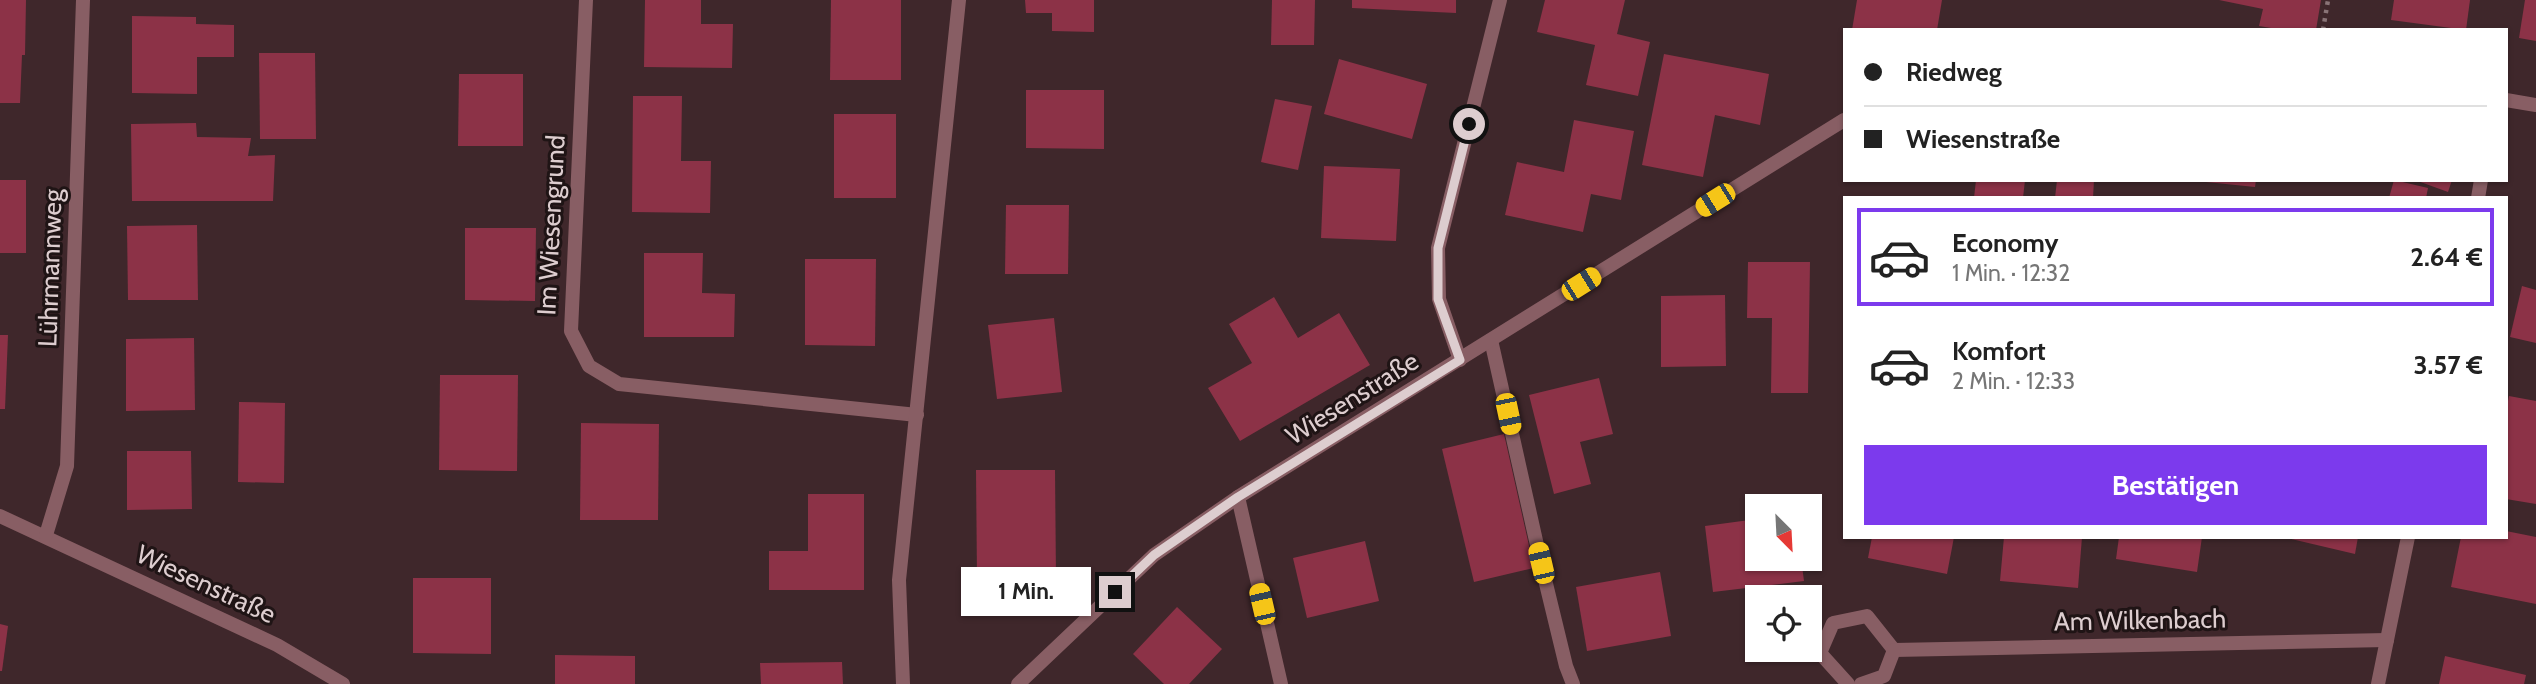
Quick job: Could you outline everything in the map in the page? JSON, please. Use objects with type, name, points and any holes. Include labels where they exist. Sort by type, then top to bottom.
[{"type":"street","name":"Lührmannweg","points":[[46,535],[67,466],[83,0]]},
{"type":"street","name":"Im Wiesengrund","points":[[586,0],[571,331],[589,366],[619,384],[917,415]]},
{"type":"street","points":[[903,684],[899,580],[959,0]]},
{"type":"street","points":[[1460,360],[1438,299],[1438,248],[1500,0]]},
{"type":"street","points":[[2508,100],[2536,105]]},
{"type":"street","name":"Wiesenstraße","points":[[1018,684],[1154,555],[1238,497],[1843,121]]},
{"type":"street","points":[[1491,340],[1541,563],[1566,666],[1573,684]]},
{"type":"street","points":[[1238,497],[1280,684]]},
{"type":"street","name":"Wiesenstraße","points":[[0,516],[46,535],[277,645],[343,684]]},
{"type":"street","points":[[2378,684],[2408,539]]},
{"type":"street","points":[[1848,684],[1820,653],[1833,623],[1867,616],[1894,650],[1884,676],[1861,684]]},
{"type":"street","name":"Am Wilkenbach","points":[[1894,650],[2387,640]]},
{"type":"path","points":[[2323,28],[2328,0]]},
{"type":"building","points":[[0,0],[26,0],[25,55],[22,55],[20,103],[0,103]]},
{"type":"building","points":[[645,0],[701,0],[701,24],[733,24],[732,68],[644,67]]},
{"type":"building","points":[[831,0],[901,0],[901,80],[830,80]]},
{"type":"building","points":[[1025,0],[1094,0],[1094,32],[1052,31],[1052,13],[1026,13]]},
{"type":"building","points":[[1272,0],[1315,0],[1314,45],[1271,45]]},
{"type":"building","points":[[1352,0],[1456,0],[1456,13],[1352,8]]},
{"type":"building","points":[[1545,0],[1625,0],[1617,34],[1650,42],[1638,96],[1586,85],[1595,45],[1537,32]]},
{"type":"building","points":[[1857,0],[1942,0],[1937,28],[1852,28]]},
{"type":"building","points":[[2219,0],[2321,0],[2316,28],[2259,26],[2263,9]]},
{"type":"building","points":[[2394,0],[2470,0],[2466,28],[2391,20]]},
{"type":"building","points":[[2525,0],[2536,0],[2536,41],[2519,38]]},
{"type":"building","points":[[132,16],[196,17],[196,24],[234,25],[234,57],[197,57],[197,94],[132,93]]},
{"type":"building","points":[[259,53],[315,53],[316,139],[260,139]]},
{"type":"building","points":[[1664,54],[1769,74],[1760,125],[1715,115],[1703,177],[1642,165]]},
{"type":"building","points":[[1339,59],[1427,84],[1412,139],[1324,114]]},
{"type":"building","points":[[459,74],[523,74],[523,146],[458,146]]},
{"type":"building","points":[[1026,90],[1104,90],[1104,149],[1026,148]]},
{"type":"building","points":[[633,96],[682,96],[681,161],[711,161],[710,213],[632,212]]},
{"type":"building","points":[[1275,99],[1312,106],[1298,170],[1261,162]]},
{"type":"building","points":[[834,114],[896,114],[896,198],[834,198]]},
{"type":"building","points":[[1574,120],[1634,131],[1621,200],[1591,194],[1583,232],[1505,215],[1517,162],[1564,172]]},
{"type":"building","points":[[196,123],[197,137],[251,138],[248,156],[275,155],[273,201],[132,201],[131,124]]},
{"type":"building","points":[[1324,166],[1400,169],[1396,241],[1321,238]]},
{"type":"building","points":[[0,180],[26,180],[26,253],[0,253]]},
{"type":"building","points":[[1976,182],[2025,182],[2023,196],[1974,196]]},
{"type":"building","points":[[2057,182],[2094,182],[2093,196],[2055,196]]},
{"type":"building","points":[[2206,182],[2256,182],[2255,187]]},
{"type":"building","points":[[2393,182],[2428,188],[2426,196],[2390,196]]},
{"type":"building","points":[[2420,182],[2451,182],[2448,192]]},
{"type":"building","points":[[1006,205],[1069,205],[1068,274],[1005,274]]},
{"type":"building","points":[[197,225],[198,300],[128,300],[127,226]]},
{"type":"building","points":[[465,228],[536,228],[535,301],[465,300]]},
{"type":"building","points":[[644,253],[703,253],[702,293],[735,294],[734,337],[644,337]]},
{"type":"building","points":[[805,259],[876,259],[875,346],[805,345]]},
{"type":"building","points":[[1748,262],[1810,262],[1808,393],[1771,393],[1772,318],[1747,318]]},
{"type":"building","points":[[2522,286],[2536,290],[2536,343],[2510,337]]},
{"type":"building","points":[[1725,295],[1726,366],[1661,367],[1661,296]]},
{"type":"building","points":[[1274,297],[1298,338],[1339,313],[1370,365],[1240,441],[1208,388],[1252,363],[1229,324]]},
{"type":"building","points":[[1054,318],[1062,392],[997,399],[988,325]]},
{"type":"building","points":[[0,335],[8,335],[5,409],[0,409]]},
{"type":"building","points":[[194,338],[195,410],[126,411],[126,339]]},
{"type":"building","points":[[440,375],[518,375],[517,471],[439,470]]},
{"type":"building","points":[[1599,378],[1613,434],[1580,442],[1591,484],[1554,494],[1529,395]]},
{"type":"building","points":[[2509,396],[2536,401],[2536,504],[2508,499]]},
{"type":"building","points":[[239,402],[285,403],[284,483],[238,482]]},
{"type":"building","points":[[581,423],[659,424],[658,520],[580,520]]},
{"type":"building","points":[[1504,434],[1534,568],[1474,582],[1442,449]]},
{"type":"building","points":[[127,451],[191,451],[192,509],[127,510]]},
{"type":"building","points":[[976,470],[1055,470],[1056,578],[977,578]]},
{"type":"building","points":[[808,494],[864,494],[864,590],[769,590],[769,551],[808,551]]},
{"type":"building","points":[[1745,521],[1745,571],[1803,571],[1804,581],[1745,585],[1745,588],[1713,592],[1705,526]]},
{"type":"building","points":[[2508,531],[2536,537],[2536,604],[2451,587],[2461,539],[2508,539]]},
{"type":"building","points":[[1872,539],[1954,539],[1947,574],[1868,558]]},
{"type":"building","points":[[2004,539],[2082,539],[2078,588],[2000,581]]},
{"type":"building","points":[[2119,539],[2202,539],[2197,572],[2116,559]]},
{"type":"building","points":[[2291,539],[2358,539],[2355,554]]},
{"type":"building","points":[[1365,541],[1379,601],[1307,618],[1293,558]]},
{"type":"building","points":[[1660,572],[1671,636],[1587,651],[1576,587]]},
{"type":"building","points":[[413,578],[491,578],[491,654],[413,653]]},
{"type":"building","points":[[1177,607],[1222,649],[1189,684],[1164,684],[1133,654]]},
{"type":"building","points":[[0,624],[8,626],[2,671],[0,671]]},
{"type":"building","points":[[555,655],[635,656],[635,684],[555,684]]},
{"type":"building","points":[[2445,656],[2526,675],[2524,684],[2439,684]]},
{"type":"building","points":[[842,662],[843,684],[761,684],[760,663]]},
{"type":"route","points":[[1115,592],[1154,555],[1238,497],[1460,360],[1438,299],[1438,248],[1469,124]]}]
